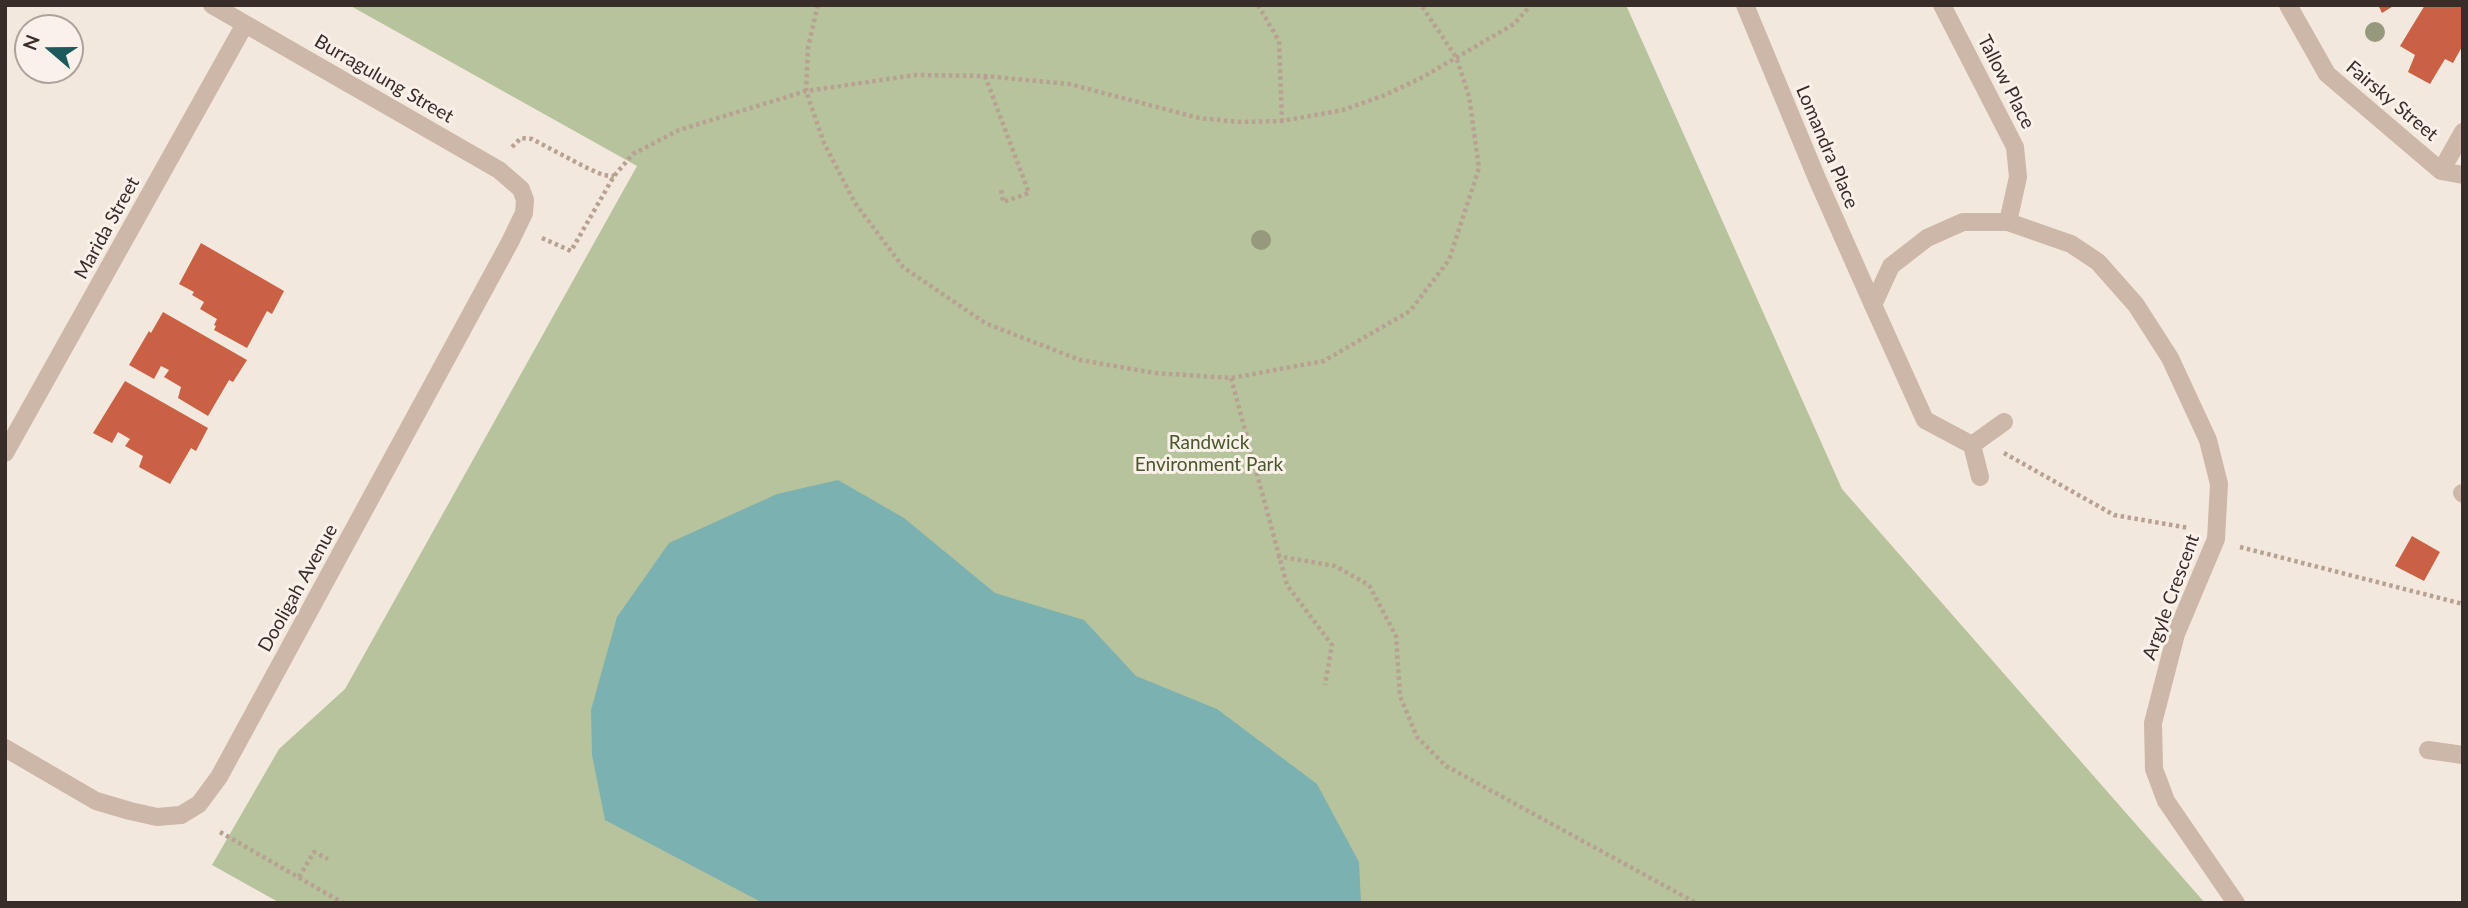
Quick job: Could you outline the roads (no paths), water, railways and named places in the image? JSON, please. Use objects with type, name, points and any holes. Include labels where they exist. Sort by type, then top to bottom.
[{"type":"street","name":"Burragulung Street","points":[[212,5],[499,170],[521,189],[525,200]]},
{"type":"street","name":"Lomandra Place","points":[[1745,5],[1818,181],[1873,304]]},
{"type":"street","name":"Tallow Place","points":[[1942,5],[2015,146],[2018,177],[2008,222]]},
{"type":"street","name":"Fairsky Street","points":[[2288,5],[2327,74],[2441,171],[2463,175]]},
{"type":"street","name":"Marida Street","points":[[5,453],[245,24]]},
{"type":"street","points":[[2441,171],[2463,132]]},
{"type":"street","name":"Dooligah Avenue","points":[[5,748],[96,800],[157,817],[181,814],[199,804],[219,778],[522,221],[525,200]]},
{"type":"street","name":"Argyle Crescent","points":[[1873,304],[1891,266],[1927,238],[1963,222],[2008,222],[2071,244],[2098,262],[2136,305],[2170,358],[2208,440],[2219,484],[2216,539],[2176,634],[2153,723],[2154,769],[2166,801],[2236,903]]},
{"type":"street","points":[[1873,304],[1925,419],[1976,442]]},
{"type":"street","points":[[1976,442],[2004,422]]},
{"type":"street","points":[[1976,442],[1980,477]]},
{"type":"street","points":[[2428,750],[2463,755]]},
{"type":"water","points":[[838,480],[904,518],[995,593],[1084,620],[1136,676],[1217,709],[1317,784],[1359,862],[1361,903],[763,903],[605,820],[592,755],[591,710],[617,617],[669,543],[777,494]]},
{"type":"park label","name":"Randwick Environment Park","points":[[1209,454]]}]
